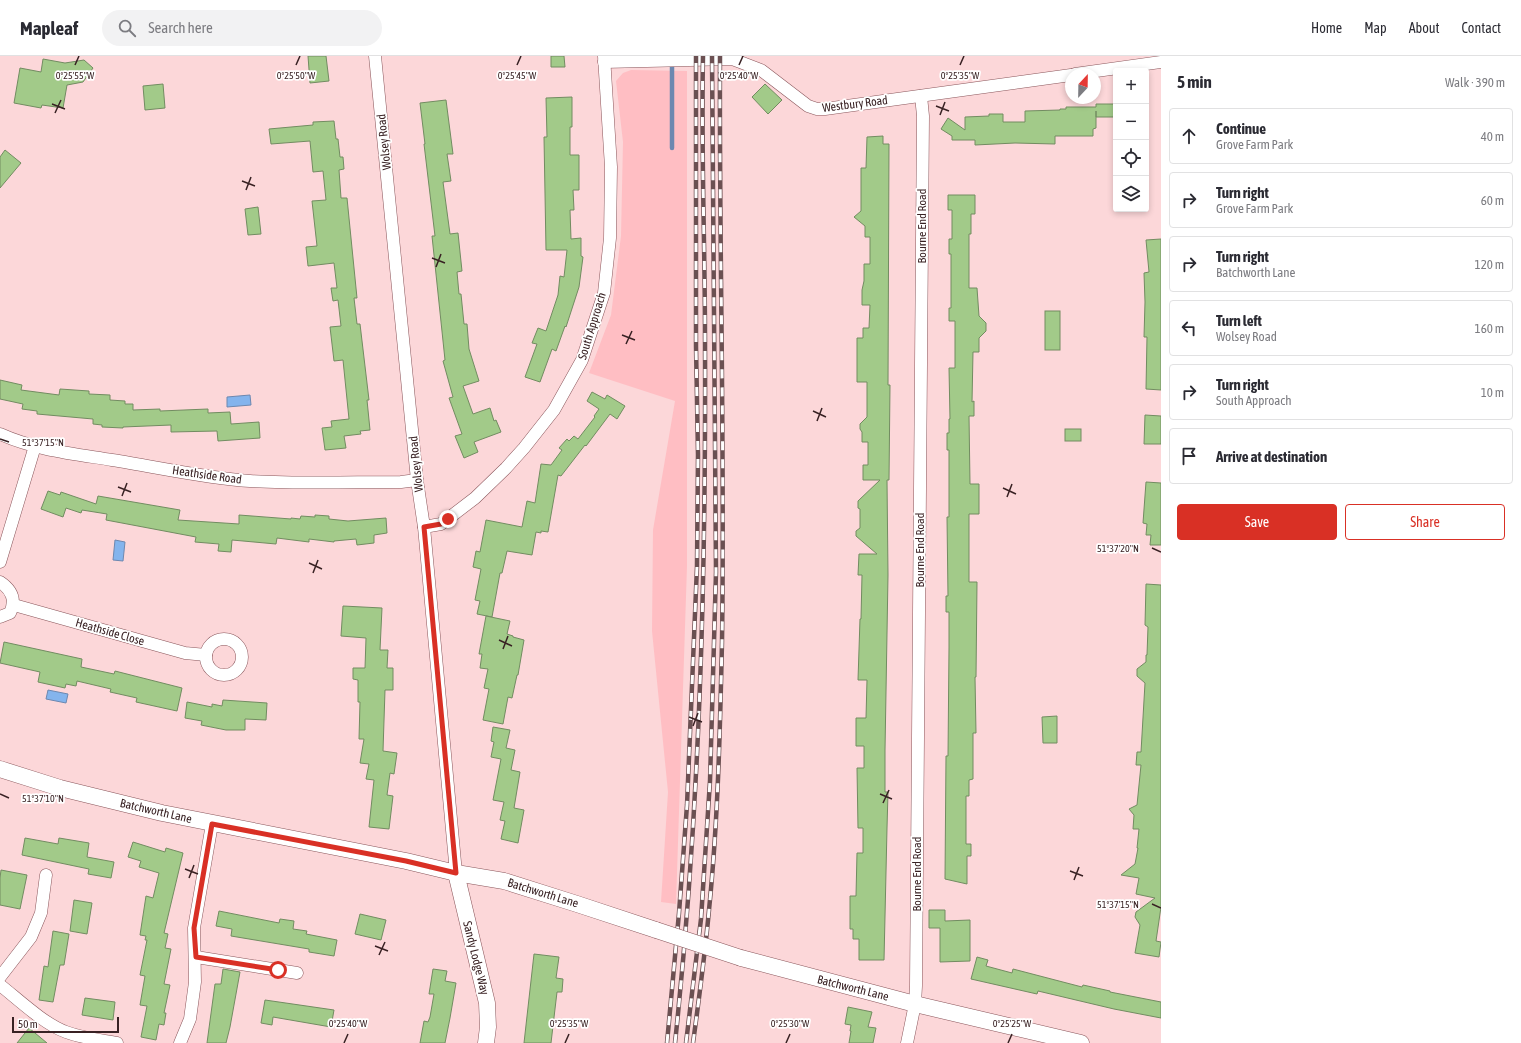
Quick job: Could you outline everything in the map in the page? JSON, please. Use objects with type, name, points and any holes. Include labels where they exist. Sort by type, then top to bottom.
[{"type":"street","name":"Wolsey Road","points":[[375,56],[417,480],[424,527],[456,873]]},
{"type":"street","name":"Westbury Road","points":[[604,59],[669,61],[732,60],[761,70],[801,102],[817,109],[921,96],[1065,75]]},
{"type":"street","name":"South Approach","points":[[424,527],[441,524],[475,498],[506,468],[554,410],[582,360],[604,293],[610,238],[611,167],[604,59]]},
{"type":"street","points":[[1101,70],[1161,62]]},
{"type":"street","name":"Bourne End Road","points":[[907,1043],[915,1004],[923,116],[921,96]]},
{"type":"street","name":"Heathside Road","points":[[0,434],[35,446],[248,481],[401,482],[417,480]]},
{"type":"street","points":[[0,562],[35,446]]},
{"type":"street","points":[[0,582],[8,588],[14,605],[10,613],[0,617]]},
{"type":"street","name":"Heathside Close","points":[[14,605],[185,652],[206,655]]},
{"type":"street","name":"Batchworth Lane","points":[[0,769],[60,788],[110,801],[212,824],[406,861],[456,873],[504,881],[741,958],[915,1004],[1081,1043]]},
{"type":"street","points":[[180,1043],[190,1019],[195,982],[196,957],[194,928],[212,824]]},
{"type":"street","name":"Sandy Lodge Way","points":[[456,873],[487,1003],[488,1027],[486,1043]]},
{"type":"street","points":[[0,977],[31,937],[41,913],[46,876]]},
{"type":"street","points":[[196,957],[297,973]]},
{"type":"street","points":[[0,986],[49,1023],[63,1037],[88,1038],[117,1043]]},
{"type":"shaded area","points":[[631,70],[687,71],[687,566],[676,904],[661,902],[668,792],[652,631],[653,530],[675,401],[589,373],[611,315],[621,236],[623,142],[616,81],[623,73]]},
{"type":"water","points":[[250,395],[251,405],[227,407],[227,397]]},
{"type":"water","points":[[115,540],[125,542],[123,561],[113,560]]},
{"type":"water","points":[[48,690],[68,694],[66,703],[46,699]]},
{"type":"building","points":[[308,56],[326,56],[329,81],[310,83]]},
{"type":"building","points":[[551,56],[564,56],[565,67],[551,67]]},
{"type":"building","points":[[43,59],[65,63],[84,60],[93,68],[83,82],[67,85],[63,108],[42,105],[41,108],[14,103],[20,68],[41,72]]},
{"type":"building","points":[[163,84],[165,108],[145,110],[143,86]]},
{"type":"building","points":[[765,84],[782,100],[768,114],[752,97]]},
{"type":"building","points":[[572,97],[570,155],[579,155],[579,190],[573,190],[574,210],[570,210],[571,239],[581,238],[581,256],[583,257],[579,287],[566,327],[565,326],[556,351],[552,349],[540,382],[525,377],[537,344],[532,343],[538,328],[546,331],[558,295],[560,276],[564,277],[567,250],[546,250],[544,137],[547,137],[546,98]]},
{"type":"building","points":[[446,100],[453,154],[447,154],[451,181],[443,182],[450,234],[458,233],[462,271],[457,272],[459,294],[461,294],[464,324],[467,324],[469,349],[479,381],[463,386],[473,414],[490,408],[494,421],[496,420],[501,432],[474,442],[478,452],[464,458],[455,436],[462,434],[449,398],[453,397],[443,361],[445,360],[432,236],[435,236],[420,103]]},
{"type":"building","points":[[1096,104],[1113,104],[1113,117],[1096,117],[1096,128],[1093,129],[1093,136],[1055,136],[1055,144],[1015,143],[975,145],[975,140],[952,140],[952,136],[941,129],[948,118],[965,130],[965,117],[1003,114],[1003,122],[1025,122],[1025,111],[1060,110],[1066,109],[1066,107],[1096,107]]},
{"type":"building","points":[[334,121],[340,157],[343,157],[344,169],[339,170],[341,198],[347,198],[357,298],[354,298],[357,324],[360,324],[369,400],[367,400],[370,430],[360,431],[361,434],[344,436],[346,448],[325,450],[322,428],[332,427],[331,421],[349,419],[343,360],[334,361],[330,327],[341,326],[338,300],[333,301],[331,288],[337,288],[334,263],[308,266],[306,247],[317,246],[312,201],[326,200],[323,171],[313,172],[310,141],[271,144],[269,129],[313,125],[313,122]]},
{"type":"building","points":[[883,136],[883,144],[889,144],[888,385],[890,385],[889,480],[887,480],[888,575],[885,750],[885,792],[888,792],[884,960],[859,960],[859,939],[853,939],[853,929],[850,929],[850,896],[856,896],[857,853],[863,853],[863,828],[858,828],[857,768],[864,768],[864,746],[856,746],[856,718],[866,718],[867,680],[858,680],[862,575],[858,575],[859,554],[877,554],[856,536],[856,531],[860,528],[860,509],[858,508],[858,501],[880,480],[863,480],[863,465],[868,465],[868,442],[862,442],[860,424],[867,417],[867,382],[857,382],[857,338],[863,338],[863,328],[869,328],[870,305],[862,305],[862,290],[864,281],[864,264],[870,264],[870,237],[865,237],[865,226],[854,217],[861,211],[861,168],[866,168],[867,137]]},
{"type":"building","points":[[5,150],[21,163],[0,188],[0,157]]},
{"type":"building","points":[[948,195],[975,195],[975,214],[971,214],[971,234],[969,234],[969,288],[977,288],[979,316],[986,323],[986,331],[979,338],[979,352],[973,352],[972,402],[974,401],[974,416],[969,416],[970,484],[979,484],[979,514],[969,514],[969,582],[977,582],[975,677],[976,733],[973,733],[973,779],[969,780],[969,796],[966,796],[966,844],[971,844],[971,856],[967,856],[967,884],[945,879],[949,648],[949,612],[946,612],[946,596],[948,596],[947,517],[949,517],[949,450],[947,450],[947,433],[949,433],[950,419],[949,368],[955,368],[955,321],[949,321],[949,308],[951,308],[951,254],[949,254],[949,239],[952,239],[952,210],[948,210]]},
{"type":"building","points":[[258,207],[261,234],[248,235],[245,209]]},
{"type":"building","points":[[1161,239],[1161,390],[1146,389],[1147,337],[1144,337],[1144,273],[1149,272],[1146,240]]},
{"type":"building","points":[[1045,311],[1060,311],[1060,350],[1045,350]]},
{"type":"building","points":[[0,380],[22,385],[21,390],[59,395],[60,389],[89,391],[89,394],[110,395],[110,400],[125,401],[125,404],[133,404],[133,410],[160,409],[160,411],[208,409],[208,413],[230,412],[231,424],[259,422],[260,438],[218,441],[217,431],[171,432],[171,425],[123,428],[102,427],[102,425],[93,424],[93,419],[37,414],[37,411],[22,409],[23,404],[0,399]]},
{"type":"building","points":[[592,392],[605,399],[607,395],[625,406],[617,419],[610,414],[561,476],[558,475],[548,532],[536,532],[532,555],[507,551],[502,573],[500,573],[492,617],[477,614],[480,601],[475,600],[481,569],[473,567],[476,551],[480,552],[486,520],[522,527],[527,501],[535,503],[541,464],[551,465],[562,450],[559,448],[567,439],[569,441],[574,436],[578,439],[595,417],[594,416],[599,409],[587,401]]},
{"type":"building","points":[[1145,415],[1161,416],[1161,444],[1144,444]]},
{"type":"building","points":[[1065,429],[1081,429],[1081,441],[1065,441]]},
{"type":"building","points":[[1146,482],[1161,483],[1161,545],[1150,545],[1151,535],[1146,535],[1147,524],[1143,523]]},
{"type":"building","points":[[48,491],[60,495],[61,492],[96,504],[98,496],[180,510],[178,520],[239,524],[239,515],[300,519],[301,516],[315,517],[315,515],[329,516],[329,519],[348,521],[386,518],[387,533],[374,535],[374,543],[357,545],[356,539],[334,542],[309,539],[309,542],[277,538],[276,544],[232,540],[231,552],[218,551],[219,544],[195,542],[196,537],[106,520],[107,514],[82,510],[81,513],[66,508],[63,517],[41,509]]},
{"type":"building","points":[[1146,584],[1161,585],[1161,907],[1156,941],[1161,942],[1159,957],[1135,953],[1140,925],[1135,917],[1136,912],[1155,898],[1136,894],[1139,878],[1121,875],[1135,864],[1138,848],[1139,829],[1133,829],[1134,815],[1129,809],[1137,805],[1141,765],[1136,765],[1137,752],[1141,752],[1145,683],[1137,676],[1137,669],[1146,662],[1147,655],[1148,627],[1145,625]]},
{"type":"building","points":[[343,606],[382,608],[380,650],[388,650],[387,668],[393,668],[393,690],[385,690],[383,751],[397,753],[394,774],[390,773],[387,795],[393,796],[389,829],[369,827],[374,780],[366,779],[369,764],[360,763],[364,739],[359,739],[360,702],[358,702],[358,680],[353,679],[353,668],[365,668],[366,638],[341,636]]},
{"type":"building","points":[[486,616],[510,621],[507,634],[524,640],[518,675],[512,698],[508,697],[503,724],[483,720],[489,689],[484,688],[488,669],[480,668],[482,654],[479,654]]},
{"type":"building","points":[[4,642],[82,659],[81,667],[114,674],[115,671],[182,688],[177,711],[136,702],[137,698],[110,692],[111,689],[77,681],[76,686],[66,684],[65,688],[38,682],[40,672],[0,663]]},
{"type":"building","points":[[223,700],[267,703],[266,720],[245,719],[245,730],[226,730],[201,725],[202,721],[185,718],[187,702],[212,707],[212,704],[222,706]]},
{"type":"building","points":[[1057,716],[1057,743],[1043,743],[1042,717]]},
{"type":"building","points":[[493,727],[510,730],[506,748],[515,750],[511,770],[520,772],[514,808],[524,810],[518,843],[501,839],[505,821],[500,820],[504,802],[493,800],[501,759],[491,757],[494,742],[491,741]]},
{"type":"building","points":[[25,838],[58,844],[59,838],[89,843],[87,857],[114,862],[111,878],[88,874],[89,869],[22,855]]},
{"type":"building","points":[[133,842],[165,852],[166,848],[183,853],[164,933],[168,934],[165,948],[171,949],[164,984],[170,985],[164,1013],[166,1013],[164,1025],[159,1024],[156,1040],[141,1037],[147,1006],[140,1005],[145,976],[140,975],[147,940],[145,940],[146,936],[140,935],[146,896],[153,898],[159,873],[139,867],[141,861],[128,857]]},
{"type":"building","points":[[1,870],[27,875],[20,909],[0,905]]},
{"type":"building","points":[[74,900],[92,903],[87,934],[70,931]]},
{"type":"building","points":[[929,910],[945,910],[945,921],[970,920],[970,961],[940,962],[940,928],[929,928]]},
{"type":"building","points":[[219,911],[279,923],[280,919],[294,921],[293,929],[307,931],[306,934],[337,940],[334,956],[309,952],[309,949],[231,936],[232,929],[216,926]]},
{"type":"building","points":[[360,914],[386,920],[381,940],[355,934]]},
{"type":"building","points":[[53,931],[69,934],[64,965],[60,965],[53,1002],[39,1000],[44,966],[48,967]]},
{"type":"building","points":[[534,954],[559,957],[556,978],[563,979],[562,992],[557,992],[551,1043],[524,1043]]},
{"type":"building","points":[[977,957],[988,960],[986,966],[1012,973],[1013,969],[1082,987],[1083,985],[1161,1002],[1161,1018],[1114,1009],[1038,991],[1037,994],[971,979]]},
{"type":"building","points":[[223,969],[240,972],[230,1027],[226,1043],[207,1043],[215,984],[221,984]]},
{"type":"building","points":[[433,969],[447,971],[445,981],[456,983],[450,1018],[445,1043],[420,1043],[424,1021],[428,1022],[430,1017],[434,994],[429,994]]},
{"type":"building","points":[[85,998],[115,1002],[113,1020],[82,1015]]},
{"type":"building","points":[[265,1000],[334,1010],[331,1027],[273,1017],[272,1025],[261,1023]]},
{"type":"building","points":[[848,1007],[872,1012],[868,1027],[876,1028],[873,1043],[849,1043],[851,1025],[845,1024]]},
{"type":"building","points":[[29,1028],[47,1043],[17,1043]]},
{"type":"waterway","points":[[672,62],[672,148]]},
{"type":"railway","points":[[667,1043],[687,805],[697,566],[698,455],[696,346],[696,56]]},
{"type":"railway","points":[[675,1043],[684,955],[696,779],[703,603],[705,427],[705,304],[702,127],[703,56]]},
{"type":"railway","points":[[686,1043],[701,919],[710,781],[716,572],[712,56]]},
{"type":"railway","points":[[693,1043],[704,960],[717,810],[722,642],[723,496],[720,56]]},
{"type":"route","points":[[278,970],[196,957],[194,928],[212,824],[406,861],[456,873],[424,527],[433,527],[448,519]]}]
